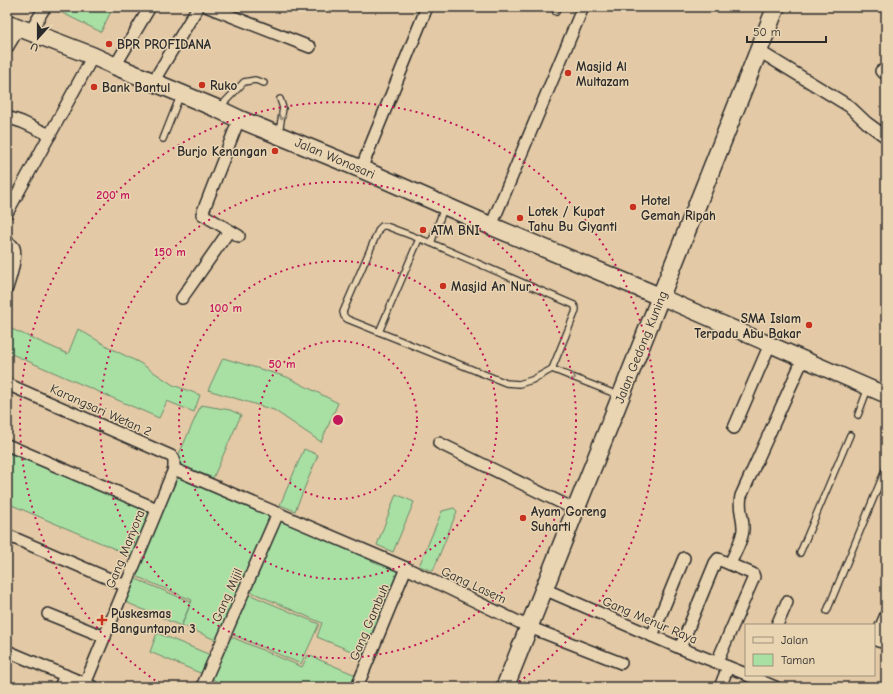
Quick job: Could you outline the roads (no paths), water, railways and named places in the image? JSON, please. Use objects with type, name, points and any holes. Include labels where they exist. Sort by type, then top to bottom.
[{"type":"main road","name":"Jalan Gedong Kuning","points":[[505,687],[776,7]]},
{"type":"main road","name":"Jalan Wonosari","points":[[19,28],[93,56],[661,297]]},
{"type":"main road","points":[[661,297],[886,395]]},
{"type":"street","points":[[7,48],[19,28],[45,7]]},
{"type":"street","points":[[115,66],[150,7]]},
{"type":"street","points":[[153,82],[198,7]]},
{"type":"street","points":[[208,7],[310,47]]},
{"type":"street","points":[[361,169],[427,7]]},
{"type":"street","points":[[491,226],[583,7]]},
{"type":"street","points":[[759,51],[849,106],[867,123],[886,137]]},
{"type":"street","points":[[7,214],[93,56]]},
{"type":"street","points":[[7,117],[50,135]]},
{"type":"street","points":[[239,119],[202,211],[204,216],[239,236]]},
{"type":"street","points":[[182,298],[229,231]]},
{"type":"street","points":[[7,242],[12,244],[15,253],[7,288]]},
{"type":"street","points":[[734,428],[770,344]]},
{"type":"street","points":[[730,564],[744,528],[739,503],[741,496],[803,359]]},
{"type":"street","name":"Karangsari Wetan 2","points":[[7,384],[173,457],[174,469]]},
{"type":"street","points":[[439,443],[576,510]]},
{"type":"street","points":[[7,445],[157,508]]},
{"type":"street","name":"Gang Manyora","points":[[89,685],[105,637],[174,469]]},
{"type":"street","name":"Gang Lasem","points":[[174,469],[406,568],[529,627],[621,663]]},
{"type":"street","name":"Gang Mijil","points":[[202,687],[278,513]]},
{"type":"street","points":[[7,534],[126,586]]},
{"type":"street","points":[[652,636],[684,558]]},
{"type":"street","points":[[680,648],[718,559],[753,574],[754,577],[717,662]]},
{"type":"street","name":"Gang Gambuh","points":[[357,687],[406,568]]},
{"type":"street","name":"Gang Menur Raya","points":[[544,590],[680,648],[745,674]]},
{"type":"street","points":[[777,624],[787,602]]},
{"type":"street","points":[[48,614],[105,637]]},
{"type":"street","points":[[886,615],[876,638],[878,641],[886,643]]},
{"type":"street","points":[[7,650],[89,685]]},
{"type":"street","points":[[720,687],[728,667]]},
{"type":"street","points":[[60,687],[65,675]]},
{"type":"street","name":"Gang Menur Raya","points":[[751,676],[775,687]]},
{"type":"lane","points":[[218,109],[244,82],[255,80],[264,83]]},
{"type":"lane","points":[[163,139],[181,94]]},
{"type":"lane","points":[[278,135],[284,108],[280,99]]},
{"type":"lane","points":[[431,243],[445,206]]},
{"type":"lane","points":[[382,226],[386,226],[431,243],[574,305],[576,309],[575,313],[552,369],[532,380],[519,384],[506,383],[379,332],[344,316],[343,312],[379,229],[382,226]]},
{"type":"lane","points":[[379,332],[419,238]]},
{"type":"lane","points":[[552,369],[621,397]]},
{"type":"lane","points":[[858,415],[868,388]]},
{"type":"lane","points":[[800,552],[850,435]]},
{"type":"lane","points":[[827,611],[886,468]]},
{"type":"place","name":"BPR PROFIDANA","points":[[109,44]]},
{"type":"place","name":"Masjid Al Multazam","points":[[568,73]]},
{"type":"place","name":"Ruko","points":[[202,85]]},
{"type":"place","name":"Bank Bantul","points":[[94,87]]},
{"type":"place","name":"Burjo Kenangan","points":[[275,151]]},
{"type":"place","name":"Hotel Gemah Ripah","points":[[633,207]]},
{"type":"place","name":"Lotek / Kupat Tahu Bu Giyanti","points":[[520,218]]},
{"type":"place","name":"ATM BNI","points":[[423,230]]},
{"type":"place","name":"Masjid An Nur","points":[[443,286]]},
{"type":"place","name":"SMA Islam Terpadu Abu Bakar","points":[[809,325]]},
{"type":"place","name":"Ayam Goreng Suharti","points":[[523,518]]},
{"type":"place","name":"Puskesmas Banguntapan 3","points":[[102,620]]}]
